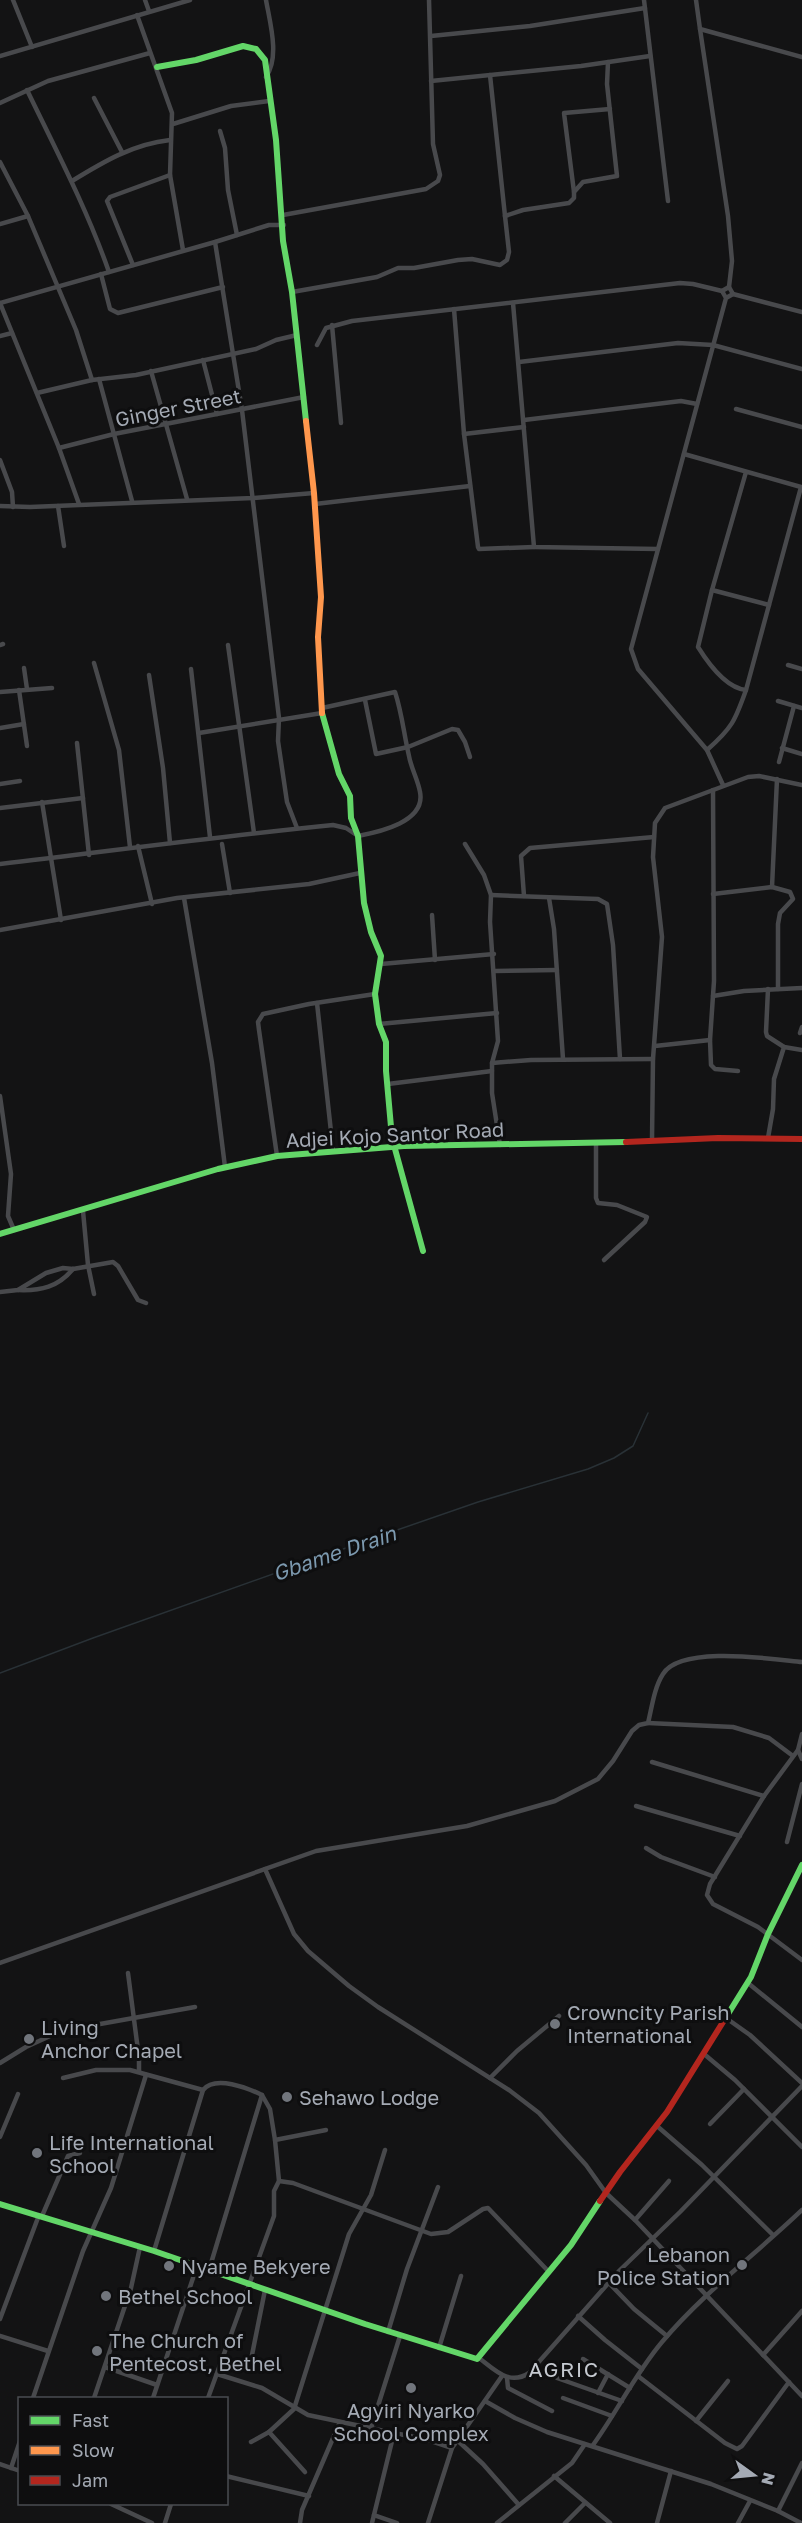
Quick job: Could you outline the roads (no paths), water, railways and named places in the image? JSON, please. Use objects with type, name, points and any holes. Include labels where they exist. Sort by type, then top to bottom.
[{"type":"street","points":[[13,0],[32,47]]},
{"type":"street","points":[[146,0],[149,11]]},
{"type":"street","points":[[0,56],[190,0]]},
{"type":"street","points":[[266,0],[272,35],[273,68],[266,77]]},
{"type":"street","points":[[283,215],[432,187],[438,181],[440,175],[433,144],[429,0]]},
{"type":"street","points":[[644,0],[668,201]]},
{"type":"street","points":[[696,0],[728,216],[732,261],[729,287],[733,294]]},
{"type":"street","points":[[431,36],[530,26],[645,8]]},
{"type":"street","points":[[137,15],[150,52],[158,67],[172,113],[170,175],[183,250]]},
{"type":"street","points":[[700,29],[802,57]]},
{"type":"street","points":[[158,67],[196,60],[243,46],[256,49],[265,60],[268,101],[276,140],[284,225],[283,241],[292,292],[315,504],[321,597],[318,637],[322,710],[339,774],[350,796],[351,818],[358,836],[364,903],[371,932],[378,945],[381,964],[375,994],[379,1024],[386,1042],[394,1146],[423,1251]]},
{"type":"street","points":[[0,103],[27,90],[150,52]]},
{"type":"street","points":[[431,81],[650,57]]},
{"type":"street","points":[[574,192],[583,182],[617,176],[606,75],[608,62]]},
{"type":"street","points":[[292,292],[377,277],[398,268],[414,268],[475,259],[500,265],[507,260],[509,255],[506,216],[490,75]]},
{"type":"street","points":[[27,90],[72,181],[98,240],[109,272]]},
{"type":"street","points":[[94,98],[122,152]]},
{"type":"street","points":[[173,123],[231,106],[268,101]]},
{"type":"street","points":[[506,216],[523,210],[569,203],[574,198],[564,113],[610,109]]},
{"type":"street","points":[[220,130],[225,148],[228,190],[237,235]]},
{"type":"street","points":[[72,181],[122,152],[143,144],[170,140]]},
{"type":"street","points":[[0,162],[28,216],[73,323],[92,380]]},
{"type":"street","points":[[133,265],[107,201],[110,197],[170,175]]},
{"type":"street","points":[[0,224],[28,216]]},
{"type":"street","points":[[79,504],[59,448],[0,303],[269,225],[284,225]]},
{"type":"street","points":[[215,242],[242,410],[279,718],[278,741],[287,802],[297,828]]},
{"type":"street","points":[[101,274],[110,309],[118,313],[223,286]]},
{"type":"street","points":[[317,345],[326,328],[332,325],[680,283],[722,291],[729,287]]},
{"type":"street","points":[[722,291],[726,298]]},
{"type":"street","points":[[723,785],[707,750],[638,669],[631,648],[726,298],[733,294],[802,312]]},
{"type":"street","points":[[513,303],[534,547]]},
{"type":"street","points":[[454,309],[464,434],[479,549],[534,547],[658,549]]},
{"type":"street","points":[[332,325],[341,423]]},
{"type":"street","points":[[0,336],[12,333]]},
{"type":"street","points":[[37,393],[92,380],[234,354],[297,334]]},
{"type":"street","points":[[519,362],[678,343],[713,345],[802,369]]},
{"type":"street","points":[[203,360],[218,414]]},
{"type":"street","points":[[151,371],[187,499]]},
{"type":"street","points":[[99,379],[132,501]]},
{"type":"street","name":"Ginger Street","points":[[59,448],[114,434],[304,397]]},
{"type":"street","points":[[524,420],[681,401],[697,404]]},
{"type":"street","points":[[736,409],[802,427]]},
{"type":"street","points":[[464,434],[525,427]]},
{"type":"street","points":[[684,454],[802,485],[746,690],[735,722],[707,750]]},
{"type":"street","points":[[0,460],[12,492],[13,507]]},
{"type":"street","points":[[746,472],[698,647],[730,685],[746,690]]},
{"type":"street","points":[[315,504],[470,486]]},
{"type":"street","points":[[0,506],[58,506],[132,501],[253,498],[314,493]]},
{"type":"street","points":[[58,506],[64,546]]},
{"type":"street","points":[[712,590],[769,605]]},
{"type":"street","points":[[228,645],[254,833]]},
{"type":"street","points":[[94,663],[119,750],[130,847]]},
{"type":"street","points":[[788,665],[802,669]]},
{"type":"street","points":[[24,668],[27,689]]},
{"type":"street","points":[[191,669],[210,837]]},
{"type":"street","points":[[148,675],[163,768],[170,843]]},
{"type":"street","points":[[0,692],[52,688]]},
{"type":"street","points":[[19,690],[27,746]]},
{"type":"street","points":[[0,864],[89,855],[130,847],[210,837],[333,825],[346,828],[358,836],[385,831],[410,818],[418,804],[420,791],[409,758],[395,692],[270,722],[199,733]]},
{"type":"street","points":[[365,700],[376,754],[408,747],[452,729],[458,730],[462,736],[470,757]]},
{"type":"street","points":[[778,701],[802,708]]},
{"type":"street","points":[[779,762],[794,706]]},
{"type":"street","points":[[0,728],[24,724]]},
{"type":"street","points":[[77,743],[89,855]]},
{"type":"street","points":[[782,748],[802,754]]},
{"type":"street","points":[[652,1140],[653,1059],[662,937],[653,857],[655,823],[665,808],[748,777],[759,776],[802,785]]},
{"type":"street","points":[[772,887],[777,780]]},
{"type":"street","points":[[0,784],[20,781]]},
{"type":"street","points":[[713,790],[714,996],[710,1040],[711,1065],[715,1069],[738,1071]]},
{"type":"street","points":[[0,808],[83,798]]},
{"type":"street","points":[[42,802],[61,920]]},
{"type":"street","points":[[524,896],[521,856],[530,848],[654,837]]},
{"type":"street","points":[[222,844],[230,892]]},
{"type":"street","points":[[465,844],[484,875],[491,896],[490,922],[494,954],[498,1041],[492,1071],[494,1110],[500,1144]]},
{"type":"street","points":[[138,846],[152,904]]},
{"type":"street","points":[[0,930],[184,898],[309,884],[360,873]]},
{"type":"street","points":[[713,894],[772,887],[790,892],[792,899],[780,914],[778,924],[778,989]]},
{"type":"street","points":[[491,896],[598,898],[607,904],[614,945],[620,1059]]},
{"type":"street","points":[[184,898],[212,1063],[225,1167]]},
{"type":"street","points":[[549,898],[563,1059]]},
{"type":"street","points":[[432,915],[435,960]]},
{"type":"street","points":[[381,964],[494,954]]},
{"type":"street","points":[[495,971],[557,970]]},
{"type":"street","points":[[714,996],[768,989],[802,988]]},
{"type":"street","points":[[768,989],[767,1036],[784,1047],[802,1050]]},
{"type":"street","points":[[277,1156],[258,1022],[263,1014],[375,994]]},
{"type":"street","points":[[317,1003],[333,1150]]},
{"type":"street","points":[[379,1024],[497,1012]]},
{"type":"street","points":[[800,1033],[802,1027]]},
{"type":"street","points":[[655,1046],[710,1040]]},
{"type":"street","points":[[768,1138],[773,1109],[774,1079],[784,1047]]},
{"type":"street","points":[[492,1063],[516,1060],[653,1059]]},
{"type":"street","points":[[388,1084],[492,1071]]},
{"type":"street","points":[[0,1096],[10,1174],[8,1216],[14,1230]]},
{"type":"street","name":"Adjei Kojo Santor Road","points":[[0,1234],[225,1167],[277,1156],[394,1146],[802,1138]]},
{"type":"street","points":[[596,1143],[596,1198],[598,1203],[617,1205],[647,1216],[645,1222],[604,1260]]},
{"type":"street","points":[[83,1211],[88,1265],[94,1294]]},
{"type":"street","points":[[18,1290],[46,1273],[63,1268],[73,1269],[88,1265],[116,1263],[138,1300],[146,1303]]},
{"type":"street","points":[[0,1292],[37,1290],[57,1284],[73,1269]]},
{"type":"street","points":[[648,1723],[663,1673],[670,1665],[680,1661],[700,1656],[802,1662]]},
{"type":"street","points":[[0,1963],[332,1847],[467,1826],[555,1801],[598,1779],[613,1761],[632,1731],[639,1725],[666,1722],[733,1727],[769,1738],[793,1756]]},
{"type":"street","points":[[802,1734],[798,1750],[764,1796],[708,1890],[708,1899],[768,1934],[802,1960]]},
{"type":"street","points":[[798,1750],[802,1759]]},
{"type":"street","points":[[652,1762],[764,1796]]},
{"type":"street","points":[[786,1842],[802,1784]]},
{"type":"street","points":[[636,1806],[740,1836]]},
{"type":"street","points":[[646,1848],[661,1857],[715,1877]]},
{"type":"street","points":[[479,2358],[550,2272],[657,2126],[748,1983],[768,1934],[802,1865]]},
{"type":"street","points":[[265,1869],[294,1934],[308,1951],[378,2007],[490,2078],[539,2113],[586,2165],[606,2193],[635,2220],[802,2396]]},
{"type":"street","points":[[128,1973],[139,2071]]},
{"type":"street","points":[[748,1983],[802,2027]]},
{"type":"street","points":[[0,2063],[26,2047],[61,2031],[195,2007]]},
{"type":"street","points":[[490,2078],[516,2051],[559,2016]]},
{"type":"street","points":[[0,2204],[154,2251],[471,2359],[479,2358],[505,2377],[517,2379],[529,2373],[608,2282],[802,2084],[750,2035],[726,2018]]},
{"type":"street","points":[[704,2054],[744,2089],[802,2147]]},
{"type":"street","points":[[63,2078],[108,2068],[139,2071],[203,2090]]},
{"type":"street","points":[[33,2397],[92,2231],[111,2188],[146,2074]]},
{"type":"street","points":[[154,2251],[203,2090],[210,2084],[216,2083],[236,2086],[262,2095],[270,2109],[279,2181],[274,2191],[273,2224],[208,2397]]},
{"type":"street","points":[[710,2124],[744,2089]]},
{"type":"street","points":[[0,2137],[18,2094]]},
{"type":"street","points":[[208,2270],[262,2095]]},
{"type":"street","points":[[657,2126],[713,2176],[773,2235]]},
{"type":"street","points":[[275,2140],[326,2130]]},
{"type":"street","points":[[251,2442],[269,2432],[294,2409],[349,2234],[371,2194],[385,2150]]},
{"type":"street","points":[[0,2319],[40,2216],[68,2156],[80,2153]]},
{"type":"street","points":[[279,2181],[293,2183],[421,2231],[440,2234],[448,2232],[488,2208],[550,2272]]},
{"type":"street","points":[[635,2220],[669,2181]]},
{"type":"street","points":[[388,2332],[438,2187]]},
{"type":"street","points":[[593,2445],[642,2369],[667,2336],[802,2210]]},
{"type":"street","points":[[94,2397],[131,2288],[140,2247]]},
{"type":"street","points":[[153,2397],[197,2266]]},
{"type":"street","points":[[439,2348],[461,2277]]},
{"type":"street","points":[[608,2282],[634,2309],[667,2336]]},
{"type":"street","points":[[250,2360],[265,2290]]},
{"type":"street","points":[[764,2355],[802,2311]]},
{"type":"street","points":[[578,2316],[598,2335],[642,2369]]},
{"type":"street","points":[[0,2336],[48,2351]]},
{"type":"street","points":[[370,2428],[400,2336]]},
{"type":"street","points":[[583,2359],[630,2388]]},
{"type":"street","points":[[105,2367],[158,2385]]},
{"type":"street","points":[[217,2374],[254,2384],[294,2409],[318,2419],[418,2437],[452,2448]]},
{"type":"street","points":[[598,2393],[608,2374]]},
{"type":"street","points":[[638,2376],[734,2448],[740,2448],[789,2382]]},
{"type":"street","points":[[428,2523],[452,2448],[505,2377]]},
{"type":"street","points":[[505,2377],[508,2388],[552,2411]]},
{"type":"street","points":[[557,2378],[622,2401]]},
{"type":"street","points":[[696,2421],[728,2381]]},
{"type":"street","points":[[563,2398],[612,2416]]},
{"type":"street","points":[[485,2401],[528,2425],[711,2484],[778,2511],[801,2523]]},
{"type":"street","points":[[300,2523],[302,2510],[340,2422]]},
{"type":"street","points":[[269,2432],[305,2472]]},
{"type":"street","points":[[372,2523],[394,2433]]},
{"type":"street","points":[[457,2440],[483,2464],[519,2505]]},
{"type":"street","points":[[497,2523],[572,2463],[585,2444]]},
{"type":"street","points":[[11,2468],[18,2447]]},
{"type":"street","points":[[778,2511],[802,2463]]},
{"type":"street","points":[[0,2464],[18,2470]]},
{"type":"street","points":[[657,2523],[671,2471]]},
{"type":"street","points":[[228,2476],[309,2496]]},
{"type":"street","points":[[554,2476],[610,2523]]},
{"type":"street","points":[[738,2523],[750,2501]]},
{"type":"street","points":[[565,2523],[585,2503]]},
{"type":"street","points":[[114,2505],[152,2523]]},
{"type":"street","points":[[165,2523],[171,2505]]},
{"type":"street","points":[[374,2515],[397,2523]]},
{"type":"waterway","name":"Gbame Drain","points":[[0,1673],[374,1538],[478,1502],[588,1469],[614,1458],[633,1446],[648,1413]]},
{"type":"place","name":"Crowncity Parish International","points":[[555,2024]]},
{"type":"place","name":"Living Anchor Chapel","points":[[29,2039]]},
{"type":"place","name":"Sehawo Lodge","points":[[287,2097]]},
{"type":"place","name":"Life International School","points":[[37,2153]]},
{"type":"place","name":"Lebanon Police Station","points":[[742,2265]]},
{"type":"place","name":"Nyame Bekyere","points":[[169,2266]]},
{"type":"place","name":"Bethel School","points":[[106,2296]]},
{"type":"place","name":"The Church of Pentecost, Bethel","points":[[97,2351]]},
{"type":"place","name":"Agyiri Nyarko School Complex","points":[[411,2388]]},
{"type":"district","name":"AGRIC","points":[[564,2369]]}]
